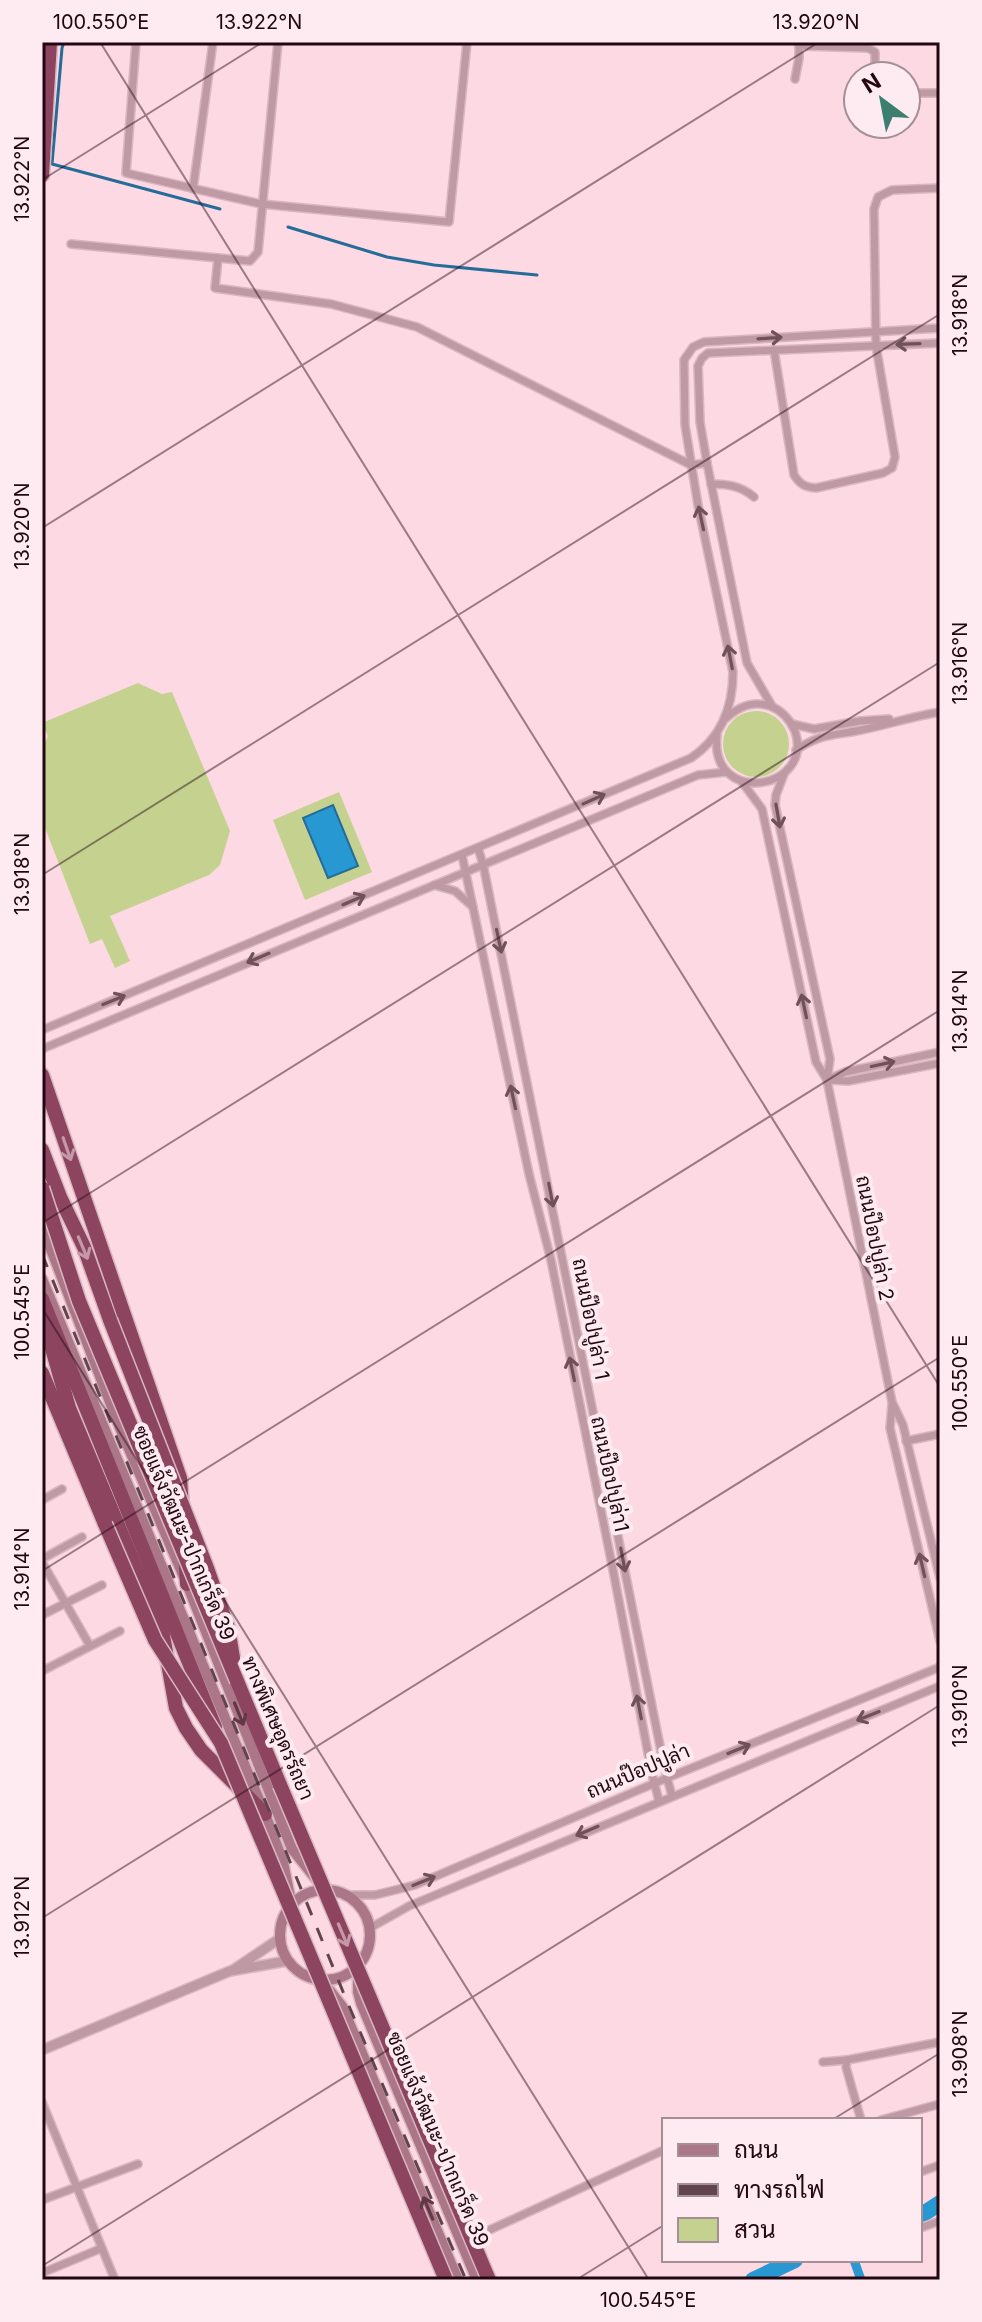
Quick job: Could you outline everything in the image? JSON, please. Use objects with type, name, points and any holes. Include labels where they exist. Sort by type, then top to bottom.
[{"type":"highway","points":[[42,175],[50,42]]},
{"type":"highway","points":[[42,1075],[180,1478],[187,1584]]},
{"type":"highway","points":[[42,1150],[84,1247],[207,1568],[228,1628],[237,1681]]},
{"type":"highway","points":[[42,1172],[60,1197]]},
{"type":"highway","name":"ทางพิเศษอุดรรัถยา","points":[[42,1188],[79,1301],[489,2280]]},
{"type":"highway","points":[[42,1299],[221,1743],[446,2280]]},
{"type":"highway","points":[[42,1313],[69,1408],[162,1630],[176,1708],[201,1750],[265,1814]]},
{"type":"highway","points":[[42,1373],[155,1640],[221,1743]]},
{"type":"main road","name":"ซอยแจ้งวัฒนะ-ปากเกร็ด 39","points":[[42,1226],[120,1428],[187,1584],[292,1849],[325,1889]]},
{"type":"main road","name":"ซอยแจ้งวัฒนะ-ปากเกร็ด 39","points":[[42,1279],[283,1862],[291,1904],[282,1920],[279,1939]]},
{"type":"main road","points":[[291,1904],[307,1893],[325,1889],[337,1891],[358,1904],[370,1928]]},
{"type":"main road","name":"ซอยแจ้งวัฒนะ-ปากเกร็ด 39","points":[[370,1928],[369,1948],[359,1965],[357,1981],[361,2003],[477,2280]]},
{"type":"main road","points":[[279,1939],[287,1961]]},
{"type":"main road","name":"ซอยแจ้งวัฒนะ-ปากเกร็ด 39","points":[[287,1961],[296,1971],[321,1980],[342,2006],[458,2280]]},
{"type":"main road","points":[[321,1980],[348,1974],[359,1965]]},
{"type":"street","points":[[136,42],[126,173],[261,204],[449,222],[467,42]]},
{"type":"street","points":[[193,189],[213,42]]},
{"type":"street","points":[[71,244],[250,261],[258,252],[278,42]]},
{"type":"street","points":[[875,42],[875,60]]},
{"type":"street","points":[[798,43],[804,46],[868,48],[875,52]]},
{"type":"street","points":[[795,79],[798,43]]},
{"type":"street","points":[[774,350],[794,475],[806,488],[883,473],[892,468],[895,462],[876,346],[874,209],[878,197],[892,190],[940,188]]},
{"type":"street","points":[[218,258],[215,288],[331,304],[417,327],[691,465],[707,463]]},
{"type":"street","points":[[42,1030],[691,758],[702,750],[718,732],[724,719],[733,692],[733,672],[691,465],[685,425],[684,360],[693,347],[704,342],[940,328]]},
{"type":"street","points":[[772,706],[747,663],[700,422],[698,366],[708,353],[940,343]]},
{"type":"street","points":[[693,347],[702,358]]},
{"type":"street","points":[[711,484],[734,486],[754,497]]},
{"type":"street","points":[[718,594],[732,591]]},
{"type":"street","points":[[718,732],[716,747],[719,761],[727,772],[742,782],[771,782],[784,774],[792,763],[796,737],[792,724],[772,706],[747,705],[724,719]]},
{"type":"street","points":[[796,750],[815,738],[940,712]]},
{"type":"street","points":[[792,724],[814,729],[860,721],[907,718]]},
{"type":"street","points":[[42,1049],[698,775],[727,772]]},
{"type":"street","name":"ถนนป๊อปปูล่า 2","points":[[784,774],[775,805],[830,1059],[827,1080],[892,1402],[903,1425],[940,1578]]},
{"type":"street","name":"ถนนป๊อปปูล่า 2","points":[[742,782],[762,809],[816,1062],[827,1080]]},
{"type":"street","name":"ถนนป๊อปปูล่า 1","points":[[478,848],[672,1796]]},
{"type":"street","name":"ถนนป๊อปปูล่า1","points":[[462,855],[529,1174],[551,1260],[659,1801]]},
{"type":"street","points":[[434,885],[455,891],[474,908]]},
{"type":"street","points":[[827,1080],[845,1072],[940,1052]]},
{"type":"street","points":[[827,1080],[848,1081],[940,1063]]},
{"type":"street","name":"ถนนป๊อปปูล่า 2","points":[[892,1402],[890,1428],[940,1641]]},
{"type":"street","points":[[906,1441],[940,1434]]},
{"type":"street","points":[[42,1500],[62,1489]]},
{"type":"street","points":[[916,1537],[929,1534]]},
{"type":"street","points":[[82,1537],[42,1560],[90,1646]]},
{"type":"street","points":[[42,1615],[102,1585]]},
{"type":"street","points":[[42,1671],[120,1631]]},
{"type":"street","name":"ถนนป๊อปปูล่า","points":[[348,1895],[375,1895],[415,1885],[654,1783],[940,1667]]},
{"type":"street","name":"ถนนป๊อปปูล่า","points":[[370,1928],[409,1906],[940,1686]]},
{"type":"street","points":[[42,2050],[230,1971],[279,1939]]},
{"type":"street","points":[[230,1971],[287,1961]]},
{"type":"street","points":[[823,2062],[940,2042]]},
{"type":"street","points":[[847,2060],[846,2067],[860,2118]]},
{"type":"street","points":[[42,2102],[115,2280]]},
{"type":"street","points":[[888,2118],[940,2104]]},
{"type":"street","points":[[42,2130],[51,2126]]},
{"type":"street","points":[[470,2239],[662,2151]]},
{"type":"street","points":[[42,2200],[138,2164]]},
{"type":"street","points":[[42,2273],[102,2248]]},
{"type":"green space","points":[[138,683],[162,694],[172,692],[230,831],[220,865],[209,875],[110,916],[130,961],[115,968],[102,939],[90,944],[42,820],[42,749],[48,736],[42,723]]},
{"type":"green space","points":[[756,711],[769,713],[779,721],[787,731],[787,757],[779,767],[769,775],[756,777],[743,775],[733,767],[725,757],[723,744],[725,731],[733,721],[743,713]]},
{"type":"green space","points":[[339,792],[372,872],[305,900],[273,820]]},
{"type":"water","points":[[333,805],[358,866],[328,878],[303,818]]},
{"type":"waterway","points":[[64,42],[52,164],[220,209]]},
{"type":"waterway","points":[[288,227],[387,257],[537,275]]},
{"type":"waterway","points":[[922,2215],[940,2203]]},
{"type":"waterway","points":[[753,2280],[791,2262]]},
{"type":"waterway","points":[[855,2262],[861,2280]]},
{"type":"railway","points":[[42,1254],[346,1999],[466,2280]]}]
